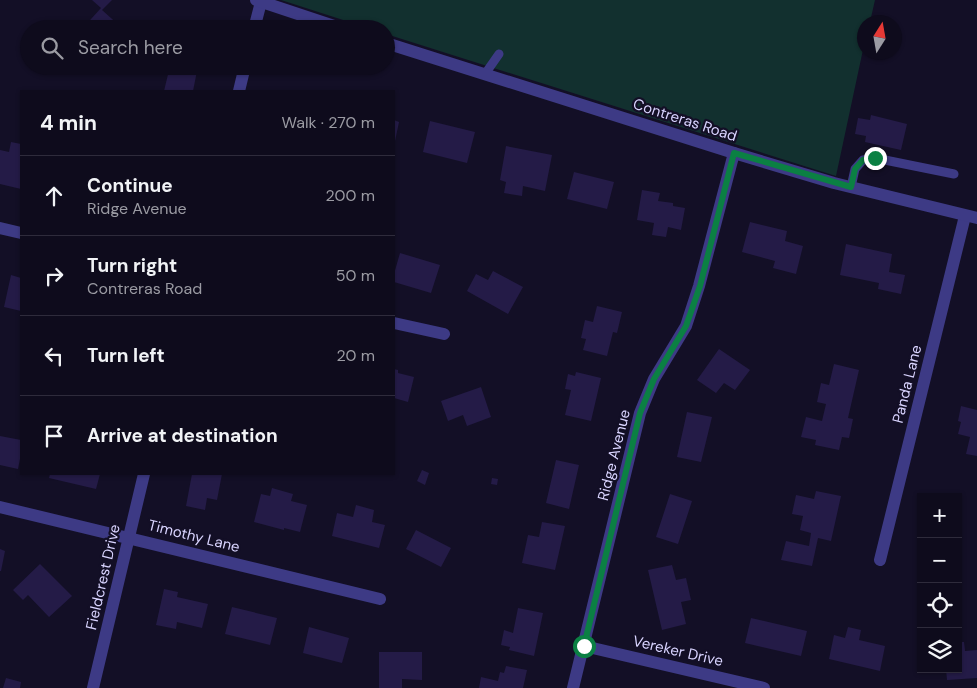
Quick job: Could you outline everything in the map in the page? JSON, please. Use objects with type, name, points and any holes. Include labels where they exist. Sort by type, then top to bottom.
[{"type":"street","points":[[256,20],[259,1],[316,20]]},
{"type":"street","name":"Contreras Road","points":[[395,46],[734,153],[851,187],[971,217]]},
{"type":"street","points":[[239,90],[243,75]]},
{"type":"street","name":"Ridge Avenue","points":[[574,688],[640,413],[654,379],[686,326],[700,286],[734,153]]},
{"type":"street","name":"Panda Lane","points":[[880,560],[971,217]]},
{"type":"street","points":[[0,228],[20,234]]},
{"type":"street","points":[[395,323],[444,334]]},
{"type":"street","name":"Fieldcrest Drive","points":[[93,688],[144,475]]},
{"type":"street","name":"Timothy Lane","points":[[0,507],[380,599]]},
{"type":"street","name":"Vereker Drive","points":[[584,646],[764,688]]},
{"type":"lane","points":[[485,74],[499,54]]},
{"type":"lane","points":[[851,187],[855,169],[863,160],[875,158],[954,174]]},
{"type":"green space","points":[[281,0],[875,0],[872,15],[857,15],[857,60],[861,60],[836,176],[395,37],[395,20],[343,20]]},
{"type":"building","points":[[92,0],[112,0],[102,10],[113,20],[90,20],[101,8]]},
{"type":"building","points":[[168,75],[196,75],[193,90],[164,90]]},
{"type":"building","points":[[871,115],[907,124],[901,150],[865,142],[866,136],[855,134],[858,118],[870,120]]},
{"type":"building","points":[[395,120],[399,122],[395,141]]},
{"type":"building","points":[[430,121],[475,132],[467,163],[423,152]]},
{"type":"building","points":[[11,142],[20,144],[20,189],[0,184],[0,150],[9,152]]},
{"type":"building","points":[[506,146],[552,155],[545,191],[523,186],[522,196],[504,193],[506,182],[500,180]]},
{"type":"building","points":[[574,172],[614,182],[607,209],[567,199]]},
{"type":"building","points":[[642,190],[660,193],[658,201],[673,203],[673,206],[685,208],[681,230],[668,227],[666,237],[652,235],[654,223],[637,220]]},
{"type":"building","points":[[750,222],[787,231],[785,241],[803,246],[796,274],[773,268],[775,261],[742,252]]},
{"type":"building","points":[[846,244],[892,254],[889,272],[905,275],[901,294],[878,289],[879,283],[840,275]]},
{"type":"building","points":[[400,253],[440,265],[431,293],[395,282],[395,270]]},
{"type":"building","points":[[493,271],[523,287],[508,314],[467,291],[476,274],[488,280]]},
{"type":"building","points":[[11,275],[20,278],[20,311],[4,307]]},
{"type":"building","points":[[597,306],[622,312],[617,333],[613,332],[607,356],[583,350],[586,339],[581,338],[585,320],[593,322]]},
{"type":"building","points":[[719,349],[750,370],[735,390],[724,383],[716,393],[697,380]]},
{"type":"building","points":[[834,364],[859,370],[848,418],[853,419],[849,438],[842,437],[839,450],[815,445],[816,440],[801,437],[806,417],[822,421],[826,404],[817,402],[821,383],[829,385]]},
{"type":"building","points":[[395,369],[398,370],[398,373],[414,377],[408,402],[395,398]]},
{"type":"building","points":[[576,372],[601,378],[591,421],[565,415],[571,390],[565,389],[568,374],[575,376]]},
{"type":"building","points":[[481,387],[491,417],[467,426],[463,415],[448,421],[441,401]]},
{"type":"building","points":[[961,406],[977,410],[977,456],[966,454],[970,437],[958,434],[961,422],[958,421]]},
{"type":"building","points":[[687,412],[712,417],[701,462],[677,457]]},
{"type":"building","points":[[0,436],[20,440],[18,469],[0,465]]},
{"type":"building","points":[[556,460],[579,465],[569,509],[546,503]]},
{"type":"building","points":[[422,470],[429,473],[425,485],[417,481]]},
{"type":"building","points":[[50,475],[100,475],[96,489],[49,478]]},
{"type":"building","points":[[192,475],[222,475],[217,500],[207,498],[205,510],[186,506]]},
{"type":"building","points":[[492,478],[498,479],[497,485],[491,484]]},
{"type":"building","points":[[272,488],[293,494],[291,501],[307,505],[300,532],[254,522],[261,494],[270,496]]},
{"type":"building","points":[[816,491],[841,496],[831,541],[818,538],[812,566],[781,560],[786,541],[809,546],[811,533],[800,530],[803,516],[792,514],[796,495],[814,499]]},
{"type":"building","points":[[670,494],[692,501],[678,544],[656,537]]},
{"type":"building","points":[[356,505],[374,510],[372,522],[385,525],[379,548],[332,536],[337,513],[353,517]]},
{"type":"building","points":[[542,522],[565,526],[555,570],[522,563],[528,535],[539,537]]},
{"type":"building","points":[[416,530],[451,548],[441,567],[406,549]]},
{"type":"building","points":[[0,549],[5,551],[1,571],[0,571]]},
{"type":"building","points":[[40,564],[72,596],[49,617],[28,595],[23,600],[13,590]]},
{"type":"building","points":[[672,565],[676,580],[686,578],[691,600],[681,602],[686,624],[662,630],[648,570]]},
{"type":"building","points":[[164,589],[178,592],[177,597],[208,604],[202,628],[177,622],[176,629],[156,625]]},
{"type":"building","points":[[232,607],[277,618],[270,645],[225,634]]},
{"type":"building","points":[[518,608],[543,613],[534,656],[509,650],[510,647],[501,645],[504,630],[513,633]]},
{"type":"building","points":[[751,618],[807,631],[801,656],[745,643]]},
{"type":"building","points":[[309,627],[349,638],[342,663],[303,653]]},
{"type":"building","points":[[848,627],[861,630],[859,640],[885,646],[880,671],[829,659],[834,635],[845,638]]},
{"type":"building","points":[[962,642],[964,642],[965,651],[977,650],[977,678],[947,680],[946,673],[962,673]]},
{"type":"building","points":[[379,652],[422,652],[422,680],[402,679],[402,688],[379,688]]},
{"type":"building","points":[[506,666],[527,670],[523,688],[479,688],[481,677],[498,681],[500,672],[504,673]]},
{"type":"building","points":[[6,678],[21,682],[20,688],[3,688]]},
{"type":"route","points":[[584,646],[640,413],[654,379],[686,326],[700,286],[734,153],[851,187],[855,169],[863,160],[875,158]]}]
